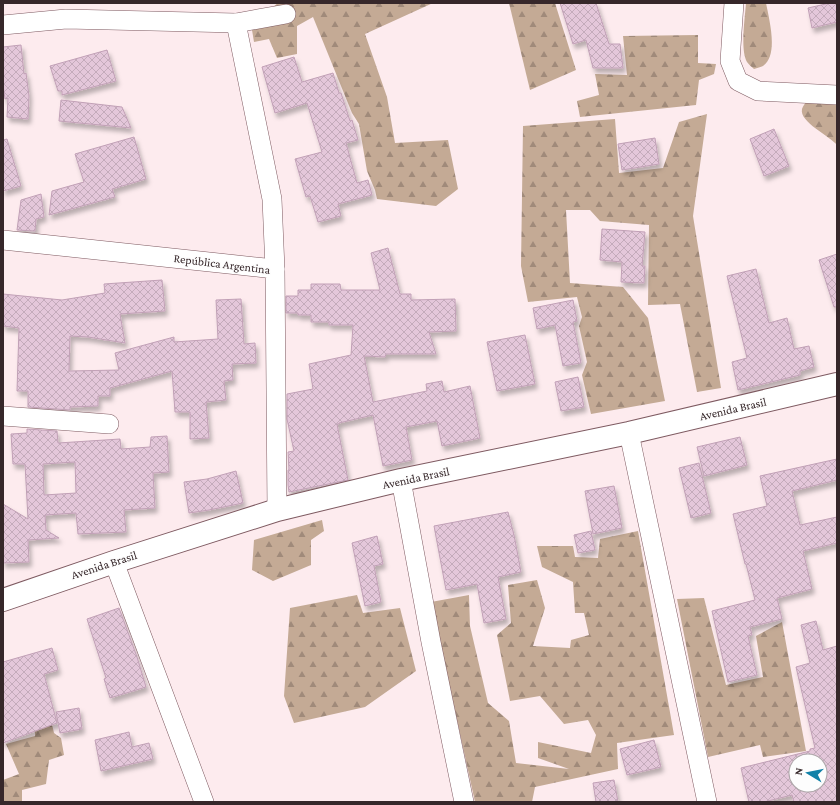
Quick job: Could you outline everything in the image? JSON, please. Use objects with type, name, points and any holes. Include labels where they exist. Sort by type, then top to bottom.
[{"type":"street","points":[[734,3],[730,61],[738,81],[758,91],[837,95]]},
{"type":"street","points":[[3,25],[66,18],[236,23],[286,14]]},
{"type":"street","points":[[236,23],[272,198],[275,269]]},
{"type":"street","name":"República Argentina","points":[[3,240],[275,269],[277,510]]},
{"type":"street","name":"Avenida Brasil","points":[[3,600],[114,562],[277,510],[401,480],[629,433],[837,384]]},
{"type":"street","points":[[3,416],[109,424]]},
{"type":"street","points":[[629,433],[707,802]]},
{"type":"street","points":[[401,480],[431,642],[464,802]]},
{"type":"street","points":[[114,562],[204,802]]},
{"type":"green space","points":[[278,3],[433,3],[365,34],[387,97],[395,143],[448,140],[458,189],[436,206],[377,199],[367,171],[359,124],[352,113],[313,17],[297,26],[297,54],[277,58],[269,39],[254,42],[251,24]]},
{"type":"green space","points":[[509,3],[555,3],[576,70],[530,90]]},
{"type":"green space","points":[[746,3],[766,3],[771,27],[771,54],[768,61],[763,66],[754,69],[747,62],[744,50]]},
{"type":"green space","points":[[698,35],[698,63],[716,64],[714,74],[699,80],[696,105],[580,117],[577,101],[599,95],[595,74],[627,75],[623,36]]},
{"type":"green space","points":[[807,101],[837,101],[837,145],[805,119],[802,114],[802,109]]},
{"type":"green space","points":[[707,114],[693,216],[721,388],[697,392],[680,304],[648,305],[649,225],[600,221],[590,210],[566,210],[570,283],[623,287],[648,318],[665,401],[591,414],[582,375],[587,362],[579,326],[582,317],[577,297],[528,302],[521,266],[523,126],[615,119],[619,173],[663,168],[679,122]]},
{"type":"green space","points":[[322,520],[324,531],[311,540],[311,565],[273,581],[252,570],[254,540]]},
{"type":"green space","points":[[638,531],[674,735],[617,743],[618,769],[535,787],[532,802],[475,802],[431,602],[469,595],[470,626],[488,703],[509,721],[516,763],[569,769],[538,758],[538,742],[591,753],[596,735],[588,720],[564,724],[540,696],[510,701],[497,635],[511,623],[508,585],[537,580],[545,608],[533,646],[570,648],[571,640],[589,635],[584,613],[575,613],[573,582],[542,567],[537,546],[573,546],[575,557],[598,558],[600,539]]},
{"type":"green space","points":[[357,595],[363,613],[400,608],[416,671],[365,707],[294,723],[284,696],[290,608]]},
{"type":"green space","points":[[704,598],[726,685],[763,677],[756,636],[782,622],[806,751],[763,757],[760,745],[708,757],[677,599]]},
{"type":"green space","points":[[51,720],[54,733],[61,738],[64,755],[49,760],[46,784],[22,790],[22,802],[3,802],[3,780],[19,774],[6,744],[35,736],[35,722]]},
{"type":"building","points":[[560,3],[596,3],[609,44],[620,44],[623,68],[593,68],[586,40],[573,44]]},
{"type":"building","points":[[837,3],[837,22],[812,28],[808,8]]},
{"type":"building","points":[[21,45],[24,74],[26,73],[29,96],[28,119],[7,117],[8,98],[5,99],[3,85],[3,47]]},
{"type":"building","points":[[107,50],[116,81],[62,95],[62,91],[58,91],[50,66]]},
{"type":"building","points":[[294,57],[302,82],[333,73],[350,121],[352,120],[358,140],[346,143],[357,183],[368,180],[372,195],[338,204],[341,216],[318,222],[310,196],[306,197],[295,159],[322,152],[307,103],[275,113],[262,67]]},
{"type":"building","points":[[61,100],[122,107],[131,128],[59,121]]},
{"type":"building","points":[[774,129],[789,166],[764,176],[750,139]]},
{"type":"building","points":[[134,137],[146,179],[112,189],[115,197],[49,215],[52,191],[84,182],[75,154]]},
{"type":"building","points":[[655,138],[659,164],[622,170],[618,144]]},
{"type":"building","points":[[7,139],[21,186],[3,191],[3,140]]},
{"type":"building","points":[[41,194],[44,217],[36,219],[35,231],[17,230],[21,200]]},
{"type":"building","points":[[602,229],[645,232],[642,266],[645,266],[644,283],[621,282],[622,262],[600,260]]},
{"type":"building","points":[[388,248],[400,294],[411,294],[411,300],[455,299],[456,331],[429,332],[436,354],[386,354],[385,357],[364,356],[373,402],[427,391],[426,384],[442,381],[444,392],[470,386],[480,438],[442,446],[437,421],[406,427],[412,460],[383,466],[373,415],[339,423],[337,424],[348,480],[289,492],[288,452],[294,451],[287,419],[287,394],[313,389],[309,364],[351,355],[353,325],[329,325],[329,322],[311,322],[311,315],[286,313],[286,296],[298,296],[298,290],[311,290],[311,284],[340,284],[341,290],[380,290],[371,253]]},
{"type":"building","points":[[837,254],[837,307],[834,307],[819,260]]},
{"type":"building","points":[[756,269],[769,323],[787,318],[794,349],[809,346],[814,367],[800,371],[800,375],[738,390],[732,362],[747,358],[727,276]]},
{"type":"building","points":[[162,280],[165,311],[120,314],[125,343],[88,337],[70,336],[69,371],[119,370],[115,353],[174,337],[174,342],[218,339],[216,300],[241,299],[244,344],[255,343],[256,363],[232,364],[233,380],[224,381],[226,400],[206,402],[209,438],[190,439],[190,412],[175,412],[172,371],[110,388],[110,396],[98,396],[98,406],[70,407],[70,410],[28,407],[28,391],[17,391],[19,328],[3,326],[3,294],[62,300],[105,293],[104,284]]},
{"type":"building","points":[[573,300],[577,321],[573,322],[581,363],[563,366],[555,325],[537,329],[533,308]]},
{"type":"building","points":[[525,335],[535,384],[497,391],[487,342]]},
{"type":"building","points":[[578,377],[584,407],[561,411],[555,382]]},
{"type":"building","points":[[27,429],[57,431],[58,443],[120,439],[121,449],[150,447],[151,437],[167,436],[169,472],[153,473],[155,508],[124,510],[126,532],[78,534],[76,513],[45,515],[46,530],[59,538],[28,540],[29,562],[3,563],[3,504],[28,519],[25,464],[13,464],[11,434],[27,433]],"holes":[[[75,462],[76,493],[44,495],[43,464]]]},
{"type":"building","points":[[740,437],[747,465],[704,476],[697,447]]},
{"type":"building","points":[[837,459],[837,480],[792,491],[800,525],[837,517],[837,543],[803,551],[812,589],[777,598],[782,619],[750,627],[752,635],[748,636],[757,675],[728,682],[712,611],[755,600],[733,514],[767,506],[760,476]]},
{"type":"building","points":[[699,463],[711,513],[691,518],[679,468]]},
{"type":"building","points":[[236,471],[243,503],[189,513],[184,482],[207,479]]},
{"type":"building","points":[[614,486],[622,528],[593,534],[585,491]]},
{"type":"building","points":[[508,512],[521,572],[498,577],[506,619],[484,623],[477,584],[446,590],[434,526]]},
{"type":"building","points":[[591,531],[595,550],[578,553],[574,535]]},
{"type":"building","points":[[377,536],[383,564],[374,566],[381,602],[365,606],[352,543]]},
{"type":"building","points":[[119,608],[146,687],[110,698],[104,679],[106,678],[87,619]]},
{"type":"building","points":[[816,621],[823,650],[837,646],[837,802],[794,802],[792,795],[764,802],[749,802],[741,768],[788,756],[788,793],[828,793],[828,753],[802,753],[815,748],[796,667],[810,663],[801,625]]},
{"type":"building","points":[[52,648],[58,670],[44,674],[57,723],[3,743],[3,662]]},
{"type":"building","points":[[79,708],[82,729],[60,733],[56,712]]},
{"type":"building","points":[[129,732],[132,747],[149,743],[153,759],[101,771],[95,740]]},
{"type":"building","points":[[654,740],[661,767],[627,775],[620,749]]},
{"type":"building","points":[[614,780],[618,802],[596,802],[593,783]]}]
